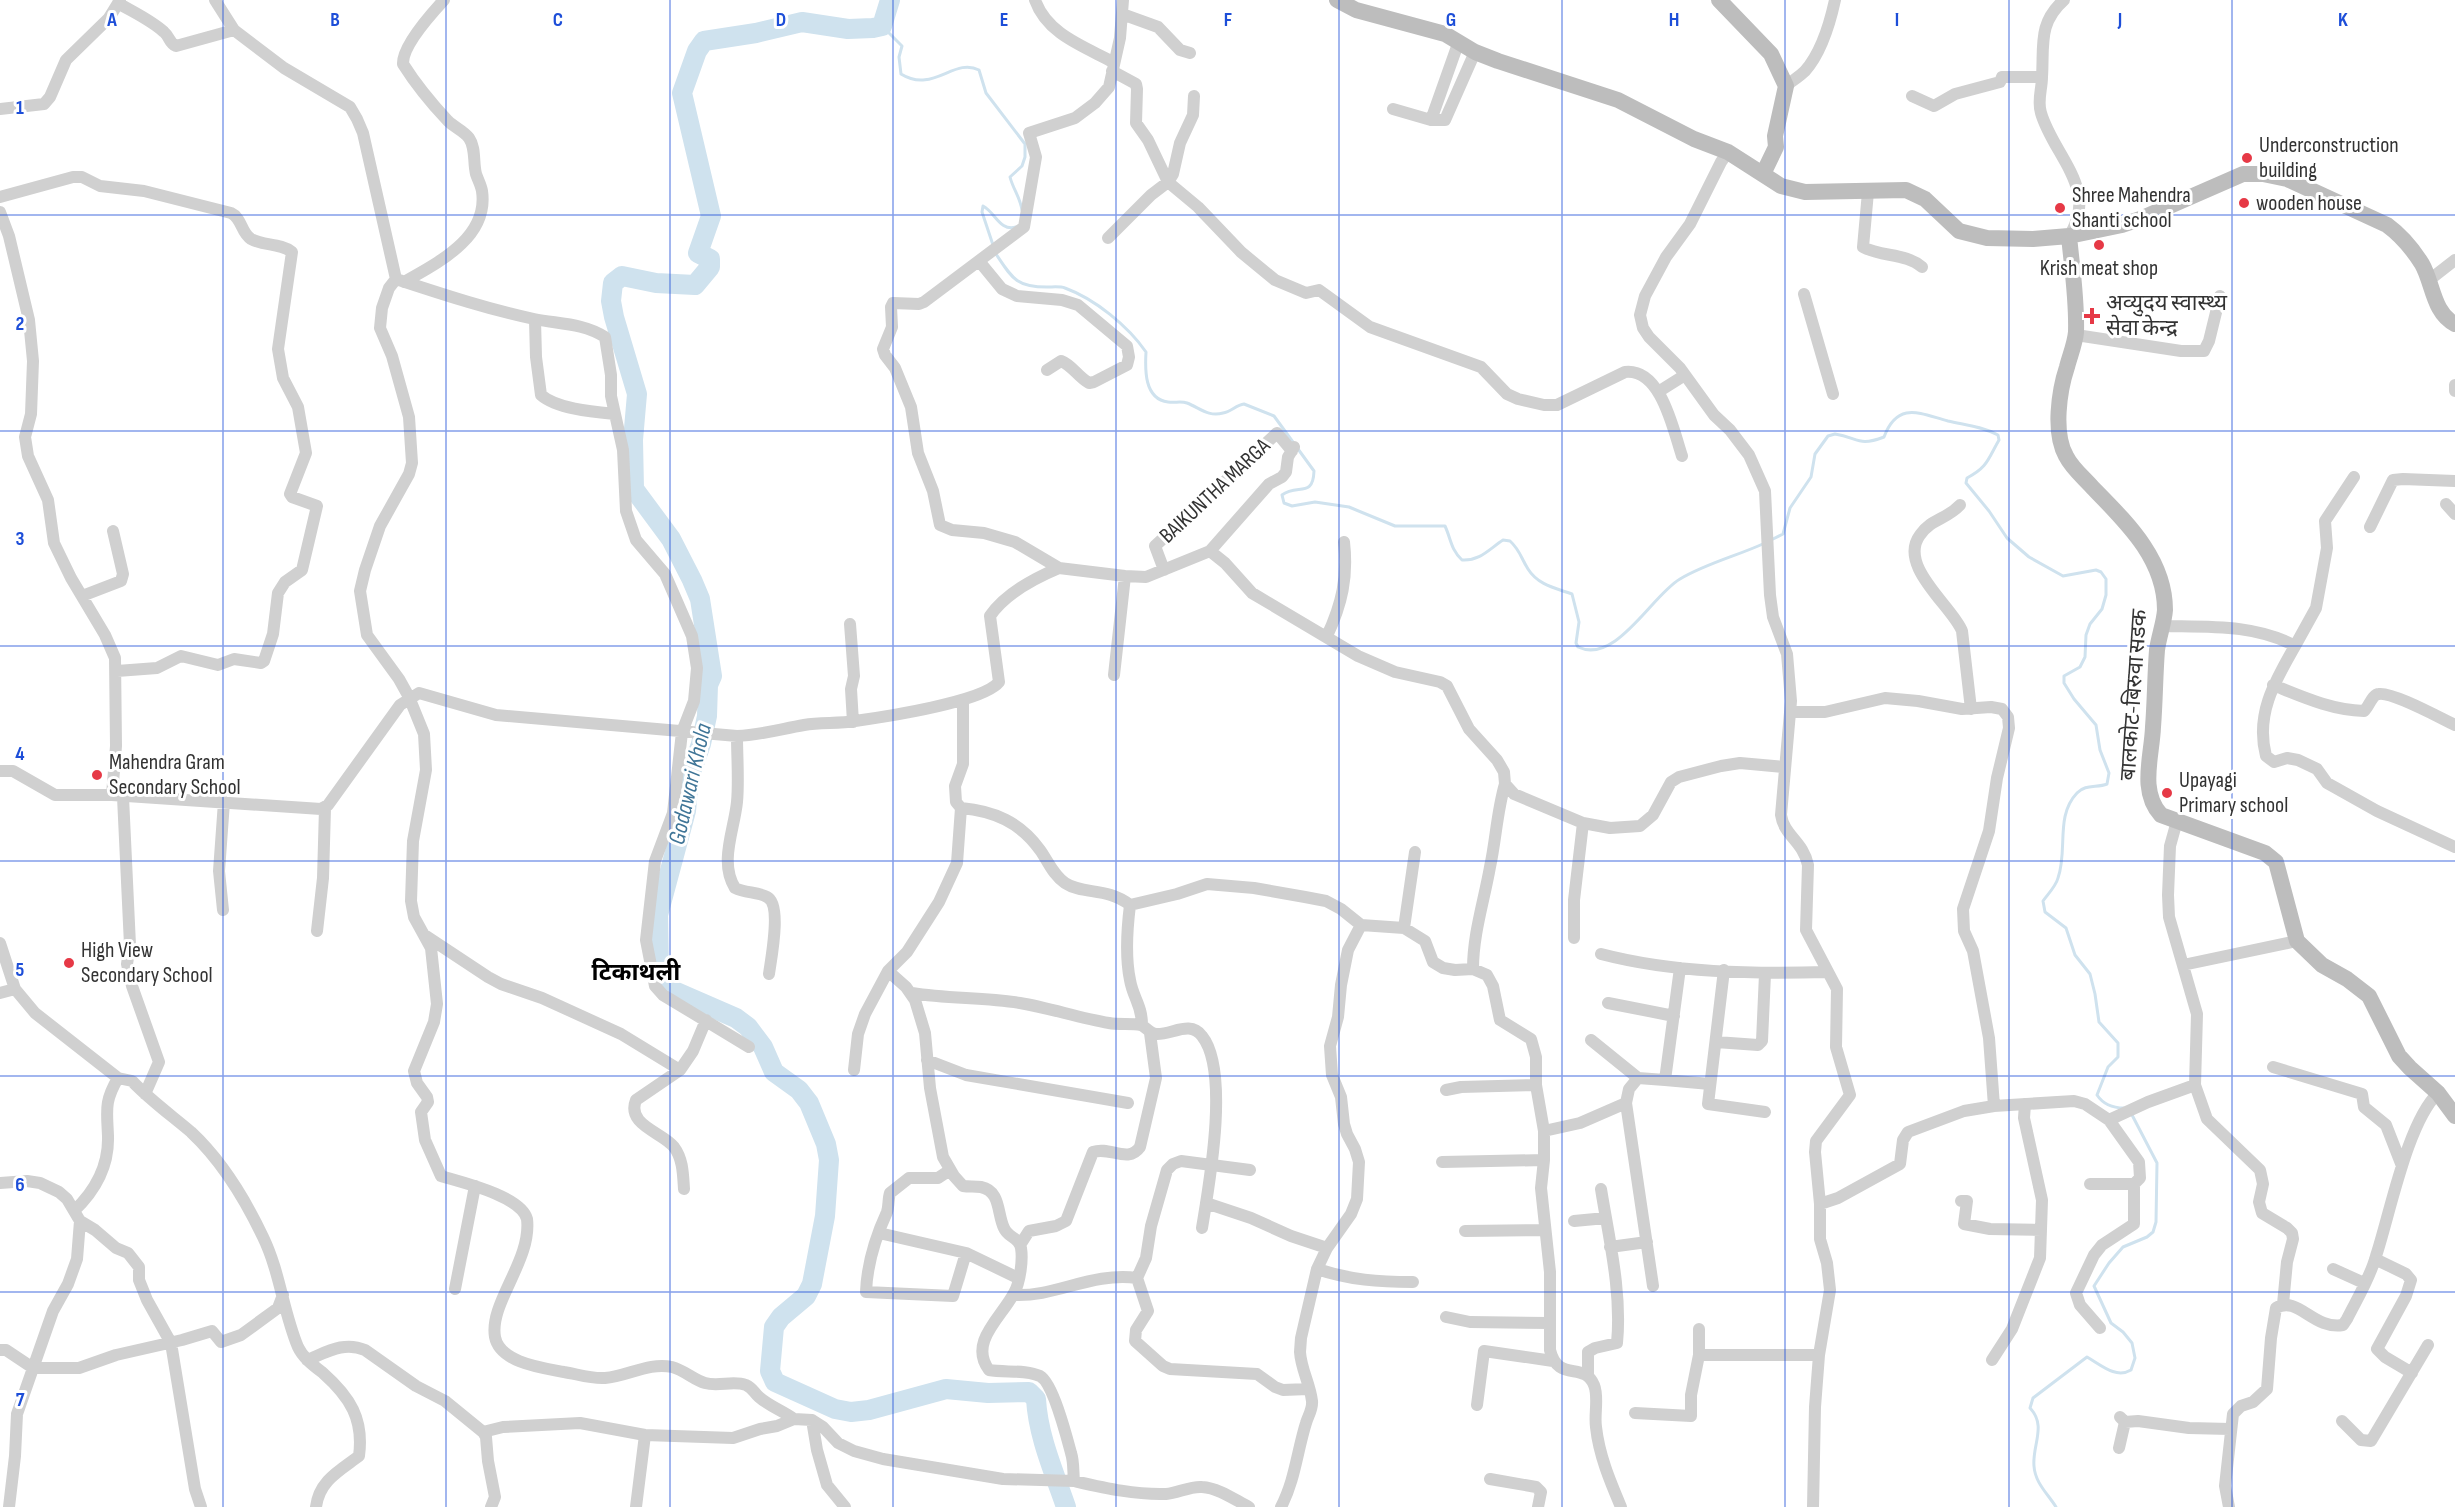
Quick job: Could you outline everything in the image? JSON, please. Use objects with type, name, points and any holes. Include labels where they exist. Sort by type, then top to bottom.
[{"type":"main road","points":[[1337,0],[1371,7],[1459,41],[1475,52],[1618,100],[1694,139],[1728,152],[1789,189],[1805,192],[1906,190],[1925,199],[1949,224],[1970,235],[1987,238],[2033,239],[2068,236],[2140,219],[2244,174],[2272,174],[2387,225],[2403,237],[2423,266],[2439,308],[2448,320],[2455,324]]},
{"type":"main road","points":[[1719,0],[1761,43],[1779,69],[1786,86],[1775,136],[1776,147],[1763,174]]},
{"type":"main road","name":"बालकोट-बिरुवा सडक","points":[[2068,236],[2076,288],[2076,334],[2063,389],[2058,421],[2059,439],[2073,467],[2127,523],[2149,553],[2163,593],[2163,626],[2157,648],[2148,780],[2153,806],[2161,815],[2265,853],[2276,862],[2297,942]]},
{"type":"main road","points":[[2297,942],[2322,965],[2347,979],[2369,996],[2399,1056],[2438,1093],[2455,1116]]},
{"type":"street","points":[[215,0],[234,30],[284,68],[350,107],[363,133],[400,280]]},
{"type":"street","points":[[444,0],[411,42],[402,58],[403,64],[434,106],[450,123],[467,135],[472,144],[476,173],[482,191],[482,211],[475,228],[463,243],[443,259],[400,280],[389,288],[382,308],[380,327],[392,356],[409,417],[412,463],[410,474],[380,526],[360,591],[367,634],[399,679],[424,734],[426,770],[417,814],[411,874],[414,917],[431,948],[438,1004],[434,1022],[414,1071],[417,1083],[427,1096],[428,1102],[421,1112],[425,1140],[441,1176],[475,1186],[506,1199],[519,1208],[527,1219],[524,1249],[494,1327],[497,1344],[503,1352],[537,1368],[594,1378],[606,1378],[646,1368],[672,1367],[706,1383],[732,1383],[747,1386],[753,1389],[757,1396],[794,1419]]},
{"type":"street","points":[[1035,0],[1048,24],[1061,35],[1136,84],[1136,123],[1148,140],[1168,182],[1198,207],[1241,252],[1275,280],[1306,293],[1319,290],[1370,327],[1481,367],[1507,394],[1518,399],[1544,405],[1557,405],[1625,372],[1635,371],[1642,374],[1658,392],[1682,456]]},
{"type":"street","points":[[1123,0],[1120,38],[1109,87],[1075,118],[1029,133],[1036,157],[1026,222],[1020,231],[924,302],[919,304],[893,303],[891,307],[891,330],[884,342],[885,356],[895,368],[911,407],[918,453],[933,491],[940,525],[952,530],[984,533],[1015,542],[1059,568],[1125,576],[1146,577],[1200,553],[1210,551],[1225,563],[1252,593],[1327,636],[1380,666],[1395,672],[1440,682],[1447,686],[1469,729],[1497,760],[1503,772],[1505,784],[1475,932],[1473,969]]},
{"type":"street","points":[[1786,86],[1810,63],[1822,38],[1835,0]]},
{"type":"street","points":[[2064,0],[2054,9],[2044,32],[2039,101],[2040,113],[2072,170],[2078,192],[2078,223],[2068,236]]},
{"type":"street","points":[[0,109],[44,104],[50,97],[66,60],[109,18],[118,2],[153,24],[169,37],[171,44],[176,46],[234,30]]},
{"type":"street","points":[[1122,14],[1158,27],[1180,50],[1190,53]]},
{"type":"street","points":[[1431,120],[1459,41]]},
{"type":"street","points":[[1393,109],[1431,120],[1444,120],[1449,115],[1475,52]]},
{"type":"street","points":[[1912,96],[1934,106],[1955,94],[2000,82],[2002,77],[2042,77]]},
{"type":"street","points":[[1108,238],[1151,195],[1168,182],[1173,174],[1180,143],[1193,115],[1194,96]]},
{"type":"street","points":[[1728,152],[1720,162],[1690,224],[1666,257],[1641,304],[1640,315],[1643,328],[1649,337],[1685,375],[1714,415],[1730,430],[1749,455],[1765,491],[1770,595],[1773,617],[1787,654],[1791,712],[1784,767],[1782,824],[1806,856],[1808,866],[1806,930],[1837,989],[1836,1047],[1850,1095],[1816,1141],[1815,1164],[1820,1204],[1820,1239],[1827,1263],[1830,1290],[1819,1355],[1812,1507]]},
{"type":"street","points":[[0,197],[73,177],[82,177],[100,186],[144,191],[231,213],[238,218],[247,236],[253,240],[280,246],[292,252],[278,349],[283,378],[298,407],[306,453],[290,494],[291,497],[317,506],[302,570],[285,582],[277,596],[273,634],[264,661],[261,663],[234,659],[218,665],[181,656],[157,668],[117,671]]},
{"type":"street","points":[[1868,192],[1863,247],[1883,255],[1907,258],[1922,267]]},
{"type":"street","points":[[0,212],[9,236],[29,320],[33,361],[31,414],[25,437],[28,456],[48,500],[54,543],[105,635],[115,658],[118,796],[130,945],[127,963],[132,986],[159,1062],[145,1094]]},
{"type":"street","points":[[982,258],[1002,289],[1017,296],[1062,300],[1078,305],[1126,346],[1129,357],[1127,364],[1121,368],[1089,383],[1061,361],[1047,370]]},
{"type":"street","points":[[2428,281],[2455,261]]},
{"type":"street","points":[[400,280],[461,301],[535,320],[592,328],[605,337],[609,351],[611,396],[622,450],[626,511],[636,540],[665,574],[692,636],[697,668],[694,701],[686,732],[673,813],[655,861],[646,940],[650,969],[655,986],[663,995],[749,1047]]},
{"type":"street","points":[[1804,294],[1833,394]]},
{"type":"street","points":[[2076,334],[2181,351],[2204,351],[2209,341],[2220,296]]},
{"type":"street","points":[[535,320],[536,357],[542,395],[548,401],[589,411],[615,414]]},
{"type":"street","points":[[1658,392],[1685,375]]},
{"type":"street","points":[[2455,385],[2455,391]]},
{"type":"street","name":"BAIKUNTHA MARGA","points":[[1164,570],[1155,546],[1277,433],[1293,449],[1288,457],[1286,472],[1269,484],[1210,551]]},
{"type":"street","points":[[2354,477],[2325,521],[2326,548],[2316,608],[2273,685],[2263,716],[2264,749],[2269,760],[2274,762],[2287,758],[2298,760],[2317,769],[2327,783],[2377,811],[2455,847]]},
{"type":"street","points":[[2370,527],[2393,480],[2455,480]]},
{"type":"street","points":[[2446,504],[2455,514]]},
{"type":"street","points":[[1960,505],[1948,516],[1931,522],[1919,536],[1915,547],[1923,577],[1936,597],[1960,624],[1971,709]]},
{"type":"street","points":[[82,596],[121,581],[123,574],[113,531]]},
{"type":"street","points":[[1327,636],[1342,601],[1346,574],[1344,542]]},
{"type":"street","points":[[316,932],[323,878],[325,807],[400,705],[409,697],[418,693],[496,715],[732,736],[760,735],[807,725],[853,722],[963,700],[995,687],[999,682],[989,620],[991,613],[1004,600],[1046,573],[1059,568]]},
{"type":"street","points":[[1114,675],[1125,576]]},
{"type":"street","points":[[850,624],[854,676],[850,689],[853,722]]},
{"type":"street","points":[[2163,626],[2243,629],[2280,638],[2295,646]]},
{"type":"street","points":[[2273,685],[2327,707],[2357,711],[2364,711],[2375,695],[2379,694],[2395,698],[2455,725]]},
{"type":"street","points":[[1791,712],[1825,712],[1885,698],[1971,709],[1990,707],[2002,709],[2008,717],[2009,728],[1997,778],[1989,831],[1963,909],[1962,920],[1973,951],[1981,989],[1992,1053],[1994,1106]]},
{"type":"street","points":[[854,1070],[858,1034],[865,1014],[888,971],[907,952],[946,888],[957,863],[961,808],[956,802],[954,786],[963,764],[963,700]]},
{"type":"street","points":[[732,736],[737,801],[727,862],[728,877],[735,888],[770,897],[774,904],[775,918],[769,974]]},
{"type":"street","points":[[1505,784],[1514,794],[1583,823],[1610,828],[1640,826],[1653,815],[1664,791],[1671,782],[1679,777],[1740,763],[1784,767]]},
{"type":"street","points":[[0,771],[13,771],[55,795],[118,796],[321,809],[325,807]]},
{"type":"street","points":[[223,910],[219,871],[224,802]]},
{"type":"street","points":[[961,808],[985,810],[1004,818],[1039,848],[1064,883],[1121,897],[1130,905]]},
{"type":"street","points":[[2177,821],[2169,846],[2169,917],[2197,1014],[2195,1085],[2207,1119],[2260,1170],[2263,1184],[2259,1202],[2262,1213],[2292,1233],[2283,1304]]},
{"type":"street","points":[[1574,938],[1574,900],[1583,823]]},
{"type":"street","points":[[1404,928],[1415,852]]},
{"type":"street","points":[[1130,905],[1177,894],[1199,885],[1254,888],[1326,901],[1362,925],[1404,928],[1425,942],[1434,962],[1443,968],[1473,969],[1484,973],[1489,978],[1500,1020],[1531,1039],[1536,1057],[1536,1085],[1544,1131],[1541,1188],[1550,1272],[1550,1350],[1553,1361],[1558,1366],[1588,1376]]},
{"type":"street","points":[[1073,1481],[1072,1454],[1054,1398],[1045,1380],[1027,1373],[989,1370],[984,1363],[983,1339],[1014,1294],[1018,1278],[1020,1245],[1029,1231],[1056,1226],[1066,1221],[1093,1152],[1104,1150],[1130,1155],[1136,1153],[1140,1147],[1156,1078],[1142,1011],[1130,982],[1127,936],[1130,905]]},
{"type":"street","points":[[1281,1507],[1291,1486],[1312,1401],[1300,1362],[1300,1338],[1317,1269],[1327,1248],[1351,1214],[1357,1198],[1359,1162],[1344,1124],[1341,1097],[1332,1075],[1330,1046],[1338,1017],[1348,950],[1362,925]]},
{"type":"street","points":[[426,936],[495,980],[542,998],[621,1034],[680,1070]]},
{"type":"street","points":[[2183,965],[2297,942]]},
{"type":"street","points":[[0,944],[15,989],[35,1013],[117,1078],[132,1081],[210,1152],[236,1187],[264,1239],[298,1348],[307,1360],[338,1386],[352,1406],[362,1436],[359,1456],[326,1480],[317,1498],[316,1507]]},
{"type":"street","points":[[1601,954],[1680,968],[1765,974],[1827,972]]},
{"type":"street","points":[[1665,1080],[1680,968]]},
{"type":"street","points":[[1724,970],[1708,1104],[1765,1112]]},
{"type":"street","points":[[888,971],[912,993],[925,1033],[927,1060],[943,1157],[963,1186],[983,1187],[997,1198],[1002,1225],[1007,1235],[1016,1239],[1020,1245]]},
{"type":"street","points":[[1716,1042],[1758,1045],[1762,1041],[1765,974]]},
{"type":"street","points":[[0,993],[15,989]]},
{"type":"street","points":[[912,993],[947,999],[1021,1003],[1108,1023],[1146,1029],[1157,1034],[1190,1028],[1198,1031],[1208,1045],[1217,1096],[1213,1165],[1203,1228]]},
{"type":"street","points":[[1608,1003],[1674,1016]]},
{"type":"street","points":[[684,1189],[681,1160],[675,1148],[666,1139],[641,1123],[634,1115],[633,1106],[636,1100],[680,1070],[693,1051],[706,1020]]},
{"type":"street","points":[[1591,1041],[1638,1077],[1710,1084]]},
{"type":"street","points":[[927,1060],[966,1075],[1128,1103]]},
{"type":"street","points":[[2273,1067],[2362,1094],[2364,1107],[2390,1131],[2402,1166]]},
{"type":"street","points":[[1638,1077],[1629,1089],[1626,1103],[1653,1286]]},
{"type":"street","points":[[9,1507],[17,1414],[53,1311],[68,1284],[77,1259],[77,1216],[97,1185],[106,1159],[108,1138],[105,1111],[108,1096],[117,1078]]},
{"type":"street","points":[[1446,1090],[1461,1087],[1536,1085]]},
{"type":"street","points":[[2109,1120],[2148,1102],[2195,1085]]},
{"type":"street","points":[[2229,1507],[2225,1486],[2233,1414],[2241,1406],[2253,1402],[2267,1389],[2276,1308],[2283,1304],[2291,1305],[2324,1325],[2343,1325],[2375,1259],[2402,1166],[2422,1115],[2430,1100],[2438,1093]]},
{"type":"street","points":[[1820,1204],[1828,1203],[1871,1178],[1896,1167],[1902,1159],[1905,1135],[1913,1130],[1964,1111],[1994,1106],[2074,1101],[2085,1104],[2109,1120],[2139,1161],[2140,1178],[2134,1184],[2090,1184]]},
{"type":"street","points":[[1544,1131],[1580,1123],[1626,1103]]},
{"type":"street","points":[[1992,1359],[2008,1336],[2040,1258],[2042,1200],[2024,1118],[2025,1104]]},
{"type":"street","points":[[1442,1162],[1544,1160]]},
{"type":"street","points":[[1250,1170],[1181,1161],[1173,1164],[1167,1170],[1151,1226],[1146,1258],[1137,1278],[1148,1305],[1148,1311],[1136,1330],[1136,1341],[1163,1366],[1170,1369],[1257,1374],[1275,1388],[1308,1389]]},
{"type":"street","points":[[950,1170],[938,1178],[909,1178],[890,1193],[888,1208],[882,1219],[874,1247],[866,1289],[868,1293],[953,1296],[966,1252]]},
{"type":"street","points":[[0,1183],[27,1181],[40,1183],[59,1192],[77,1216],[116,1248],[128,1252],[139,1267],[139,1280],[147,1300],[171,1343],[195,1489],[201,1507]]},
{"type":"street","points":[[2100,1328],[2080,1305],[2076,1293],[2094,1255],[2102,1245],[2134,1224],[2134,1184]]},
{"type":"street","points":[[455,1289],[475,1186]]},
{"type":"street","points":[[1601,1189],[1618,1300],[1617,1343],[1588,1352],[1588,1376],[1595,1388],[1596,1426],[1602,1458],[1621,1507]]},
{"type":"street","points":[[1961,1201],[1967,1202],[1964,1224],[1990,1229],[2041,1230]]},
{"type":"street","points":[[1206,1203],[1327,1248]]},
{"type":"street","points":[[1574,1221],[1606,1218]]},
{"type":"street","points":[[1465,1231],[1545,1230]]},
{"type":"street","points":[[879,1233],[966,1252],[1018,1278]]},
{"type":"street","points":[[1610,1247],[1647,1242]]},
{"type":"street","points":[[2375,1259],[2406,1274],[2411,1280],[2406,1296],[2377,1349],[2385,1357],[2412,1373]]},
{"type":"street","points":[[1317,1269],[1342,1278],[1365,1282],[1413,1282]]},
{"type":"street","points":[[2333,1269],[2364,1283]]},
{"type":"street","points":[[1014,1294],[1036,1294],[1101,1277],[1137,1278]]},
{"type":"street","points":[[0,1350],[6,1350],[33,1368],[79,1368],[116,1354],[171,1343],[212,1331],[221,1342],[232,1339],[254,1326],[278,1308],[283,1294]]},
{"type":"street","points":[[1446,1317],[1470,1322],[1550,1323]]},
{"type":"street","points":[[1635,1413],[1691,1416],[1691,1395],[1699,1355],[1699,1329]]},
{"type":"street","points":[[307,1360],[347,1345],[365,1350],[416,1386],[445,1401],[486,1437],[495,1497],[491,1507]]},
{"type":"street","points":[[2342,1420],[2361,1440],[2370,1441],[2428,1345]]},
{"type":"street","points":[[1478,1405],[1484,1351],[1553,1361]]},
{"type":"street","points":[[1699,1355],[1819,1355]]},
{"type":"street","points":[[483,1432],[503,1427],[580,1423],[645,1435],[733,1438],[794,1419],[812,1420],[823,1427],[838,1443],[854,1451],[883,1460],[1003,1479],[1073,1481],[1127,1492],[1151,1494],[1169,1494],[1201,1486],[1222,1493],[1249,1507]]},
{"type":"street","points":[[812,1420],[817,1450],[827,1485],[845,1507]]},
{"type":"street","points":[[2119,1448],[2122,1420],[2189,1428],[2230,1429]]},
{"type":"street","points":[[636,1507],[645,1435]]},
{"type":"street","points":[[1490,1479],[1536,1487],[1541,1492],[1538,1507]]},
{"type":"waterway","name":"Godawari Khola","points":[[890,0],[882,26],[873,28],[848,29],[802,22],[756,33],[704,41],[697,51],[682,93],[711,216],[698,253],[710,259],[710,267],[695,285],[656,283],[622,276],[613,283],[611,301],[614,317],[637,394],[633,440],[634,489],[671,539],[700,599],[712,676],[708,685],[707,716],[701,744],[689,778],[686,811],[658,915],[659,972],[660,979],[667,988],[736,1018],[748,1027],[763,1047],[774,1072],[799,1090],[809,1103],[826,1144],[829,1160],[825,1216],[812,1284],[806,1296],[781,1317],[774,1327],[770,1371],[775,1382],[835,1409],[851,1412],[869,1410],[946,1389],[988,1393],[1029,1392],[1036,1399],[1043,1440],[1066,1507]]},
{"type":"waterway","points":[[882,26],[902,46],[899,57],[901,74],[923,80],[961,68],[970,67],[979,70],[986,93],[1025,144],[1022,166],[1010,177],[1022,210]]},
{"type":"waterway","points":[[993,245],[982,212],[983,206],[1006,227],[1016,227]]},
{"type":"waterway","points":[[996,254],[1011,275],[1021,283],[1037,287],[1065,288],[1088,299],[1110,314],[1146,352],[1150,389],[1160,400],[1187,403],[1213,414],[1226,412],[1244,404],[1274,416],[1314,471],[1311,485],[1282,495],[1284,503],[1292,506],[1315,502],[1349,507],[1395,526],[1445,526],[1453,548],[1462,560],[1479,557],[1503,540],[1510,541],[1537,579],[1572,594],[1579,622],[1576,643],[1578,647],[1592,650],[1606,646],[1620,638],[1669,587],[1680,579],[1701,568],[1765,543]]},
{"type":"waterway","points":[[1771,540],[1783,534],[1790,508],[1811,477],[1815,454],[1828,436],[1835,434],[1863,442],[1875,440],[1884,437],[1896,418],[1911,412],[1920,413],[1998,435],[1999,440],[1987,462],[1967,478],[1966,483],[2007,538],[2029,557],[2063,576],[2096,570],[2101,572],[2106,579],[2106,595],[2102,609],[2090,624],[2086,635],[2085,657],[2080,667],[2064,676],[2064,683],[2096,725],[2100,750],[2109,773],[2107,784],[2084,788],[2070,802],[2064,823],[2061,867],[2054,887],[2043,901],[2045,912],[2066,928],[2075,955],[2090,974],[2099,1022],[2118,1043],[2118,1057],[2108,1067],[2097,1095],[2109,1105],[2124,1108]]},
{"type":"waterway","points":[[2056,1507],[2039,1483],[2035,1472],[2034,1458],[2038,1422],[2030,1408],[2033,1398],[2087,1357],[2109,1370],[2120,1373],[2131,1370],[2135,1358],[2132,1343],[2111,1323],[2094,1286],[2123,1247],[2147,1237],[2153,1232],[2156,1222],[2157,1163],[2131,1113]]},
{"type":"place","name":"Underconstruction building","points":[[2247,158]]},
{"type":"place","name":"wooden house","points":[[2244,203]]},
{"type":"place","name":"Shree Mahendra Shanti school","points":[[2060,208]]},
{"type":"place","name":"Krish meat shop","points":[[2099,245]]},
{"type":"place","name":"अव्युदय स्वास्थ्य सेवा केन्द्र","points":[[2092,316]]},
{"type":"place","name":"Mahendra Gram Secondary School","points":[[97,775]]},
{"type":"place","name":"Upayagi Primary school","points":[[2167,793]]},
{"type":"place","name":"High View Secondary School","points":[[69,963]]},
{"type":"district","name":"टिकाथली","points":[[636,972]]}]
